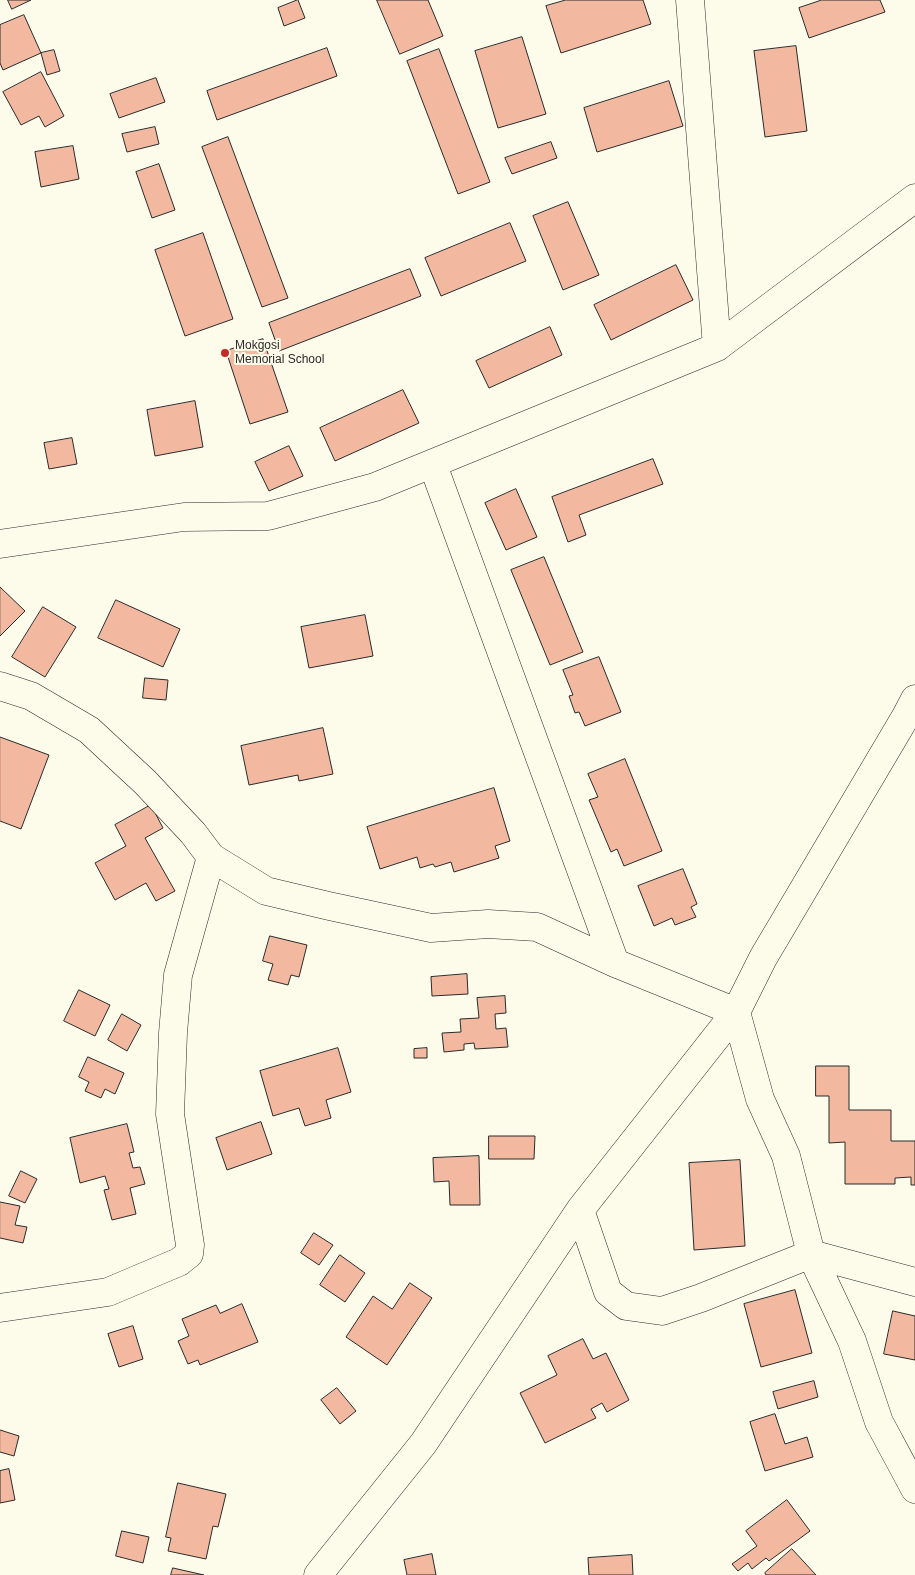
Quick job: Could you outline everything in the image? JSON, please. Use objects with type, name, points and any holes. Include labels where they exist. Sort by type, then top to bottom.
[{"type":"street","points":[[690,0],[717,347]]},
{"type":"street","points":[[0,544],[184,517],[268,516],[375,487],[717,347],[915,198]]},
{"type":"street","points":[[432,465],[616,963]]},
{"type":"street","points":[[0,686],[31,696],[89,730],[145,782],[193,833],[210,857],[266,891],[431,928],[488,924],[537,927],[616,963],[736,1012]]},
{"type":"street","points":[[318,1575],[423,1444],[580,1210],[736,1012],[763,958],[915,699]]},
{"type":"street","points":[[0,1308],[108,1292],[179,1262],[189,1254],[190,1245],[170,1114],[173,1033],[178,974],[210,857]]},
{"type":"street","points":[[736,1012],[760,1099],[786,1156],[811,1254],[852,1341],[879,1422],[915,1489]]},
{"type":"street","points":[[580,1210],[608,1292],[626,1306],[662,1312],[811,1254],[915,1282]]},
{"type":"building","points":[[8,0],[31,0],[12,9]]},
{"type":"building","points":[[298,0],[305,18],[284,26],[278,8]]},
{"type":"building","points":[[377,0],[428,0],[443,36],[400,54]]},
{"type":"building","points":[[566,0],[643,0],[651,24],[561,53],[546,6]]},
{"type":"building","points":[[822,0],[880,0],[885,12],[809,38],[799,8]]},
{"type":"building","points":[[24,15],[41,53],[3,70],[0,63],[0,25]]},
{"type":"building","points":[[522,37],[546,114],[498,128],[475,51]]},
{"type":"building","points":[[796,46],[807,131],[765,137],[754,51]]},
{"type":"building","points":[[327,48],[337,76],[217,120],[207,91]]},
{"type":"building","points":[[439,49],[490,182],[458,194],[407,61]]},
{"type":"building","points":[[54,50],[60,71],[47,75],[41,53]]},
{"type":"building","points":[[41,72],[64,116],[45,127],[39,116],[21,125],[3,92]]},
{"type":"building","points":[[156,78],[165,102],[119,118],[110,94]]},
{"type":"building","points":[[669,81],[683,126],[597,152],[584,108]]},
{"type":"building","points":[[155,127],[159,144],[127,152],[122,134]]},
{"type":"building","points":[[228,137],[288,298],[262,307],[202,147]]},
{"type":"building","points":[[551,142],[557,158],[512,174],[505,158]]},
{"type":"building","points":[[73,146],[79,179],[41,187],[35,152]]},
{"type":"building","points":[[159,164],[175,210],[152,218],[136,172]]},
{"type":"building","points":[[568,202],[599,275],[563,290],[533,216]]},
{"type":"building","points":[[510,223],[526,261],[441,296],[425,258]]},
{"type":"building","points":[[203,233],[233,319],[185,336],[155,250]]},
{"type":"building","points":[[676,265],[693,300],[611,340],[594,305]]},
{"type":"building","points":[[410,269],[421,296],[279,351],[269,323]]},
{"type":"building","points":[[550,327],[562,355],[489,388],[476,361]]},
{"type":"building","points":[[263,339],[288,412],[250,424],[226,351]]},
{"type":"building","points":[[403,390],[419,423],[335,461],[320,428]]},
{"type":"building","points":[[195,401],[203,447],[155,456],[147,410]]},
{"type":"building","points":[[72,438],[77,464],[49,469],[44,443]]},
{"type":"building","points":[[289,446],[303,476],[269,491],[255,462]]},
{"type":"building","points":[[653,459],[663,484],[579,515],[586,535],[568,542],[552,497]]},
{"type":"building","points":[[516,489],[537,537],[506,550],[485,503]]},
{"type":"building","points":[[544,557],[583,652],[550,665],[511,570]]},
{"type":"building","points":[[0,587],[25,611],[0,636]]},
{"type":"building","points":[[116,600],[180,629],[163,667],[98,638]]},
{"type":"building","points":[[43,607],[76,627],[45,677],[12,657]]},
{"type":"building","points":[[365,615],[373,656],[309,668],[301,627]]},
{"type":"building","points":[[599,657],[621,712],[585,726],[579,712],[575,713],[569,696],[573,695],[563,670]]},
{"type":"building","points":[[145,678],[168,680],[166,700],[143,698]]},
{"type":"building","points":[[323,728],[333,774],[299,781],[298,775],[249,785],[241,746]]},
{"type":"building","points":[[0,737],[49,755],[21,829],[0,821]]},
{"type":"building","points":[[625,759],[662,851],[624,866],[617,849],[611,852],[589,800],[598,797],[588,774]]},
{"type":"building","points":[[494,788],[510,841],[495,846],[499,858],[454,872],[451,862],[435,867],[433,864],[420,868],[417,857],[380,869],[367,827]]},
{"type":"building","points":[[151,805],[163,828],[145,838],[175,891],[156,901],[146,883],[115,900],[95,863],[126,846],[115,825]]},
{"type":"building","points":[[683,869],[697,904],[691,907],[696,917],[675,925],[672,918],[654,926],[638,886]]},
{"type":"building","points":[[270,936],[307,945],[299,977],[291,975],[288,985],[268,980],[273,964],[263,961]]},
{"type":"building","points":[[467,974],[468,994],[432,996],[431,977]]},
{"type":"building","points":[[79,990],[110,1005],[95,1036],[64,1021]]},
{"type":"building","points":[[505,996],[506,1013],[495,1014],[496,1029],[506,1028],[508,1047],[475,1049],[474,1043],[464,1044],[464,1050],[444,1052],[442,1033],[461,1032],[460,1019],[479,1018],[477,998]]},
{"type":"building","points":[[122,1014],[141,1025],[127,1051],[108,1040]]},
{"type":"building","points":[[338,1048],[351,1092],[326,1100],[331,1118],[305,1126],[299,1108],[273,1116],[260,1071]]},
{"type":"building","points":[[427,1048],[427,1058],[414,1058],[414,1049]]},
{"type":"building","points":[[88,1057],[124,1073],[115,1094],[105,1089],[101,1098],[85,1091],[89,1082],[79,1077]]},
{"type":"building","points":[[816,1066],[849,1066],[849,1110],[891,1110],[891,1141],[915,1141],[915,1185],[911,1185],[911,1177],[895,1178],[895,1184],[845,1184],[845,1142],[829,1143],[829,1096],[816,1096]]},
{"type":"building","points":[[261,1122],[272,1154],[227,1170],[216,1138]]},
{"type":"building","points":[[127,1124],[134,1152],[129,1153],[133,1168],[140,1167],[145,1184],[130,1188],[136,1214],[112,1220],[104,1190],[109,1189],[105,1176],[80,1183],[70,1138]]},
{"type":"building","points":[[489,1136],[535,1136],[534,1159],[489,1159]]},
{"type":"building","points":[[479,1156],[480,1205],[450,1205],[449,1181],[434,1182],[433,1158]]},
{"type":"building","points":[[740,1160],[745,1246],[694,1250],[689,1163]]},
{"type":"building","points":[[21,1171],[37,1179],[25,1203],[9,1196]]},
{"type":"building","points":[[0,1202],[20,1206],[15,1225],[27,1227],[23,1243],[0,1238]]},
{"type":"building","points":[[314,1233],[333,1245],[319,1265],[301,1253]]},
{"type":"building","points":[[340,1255],[365,1273],[345,1302],[320,1285]]},
{"type":"building","points":[[410,1283],[432,1298],[387,1365],[346,1337],[373,1296],[392,1309]]},
{"type":"building","points":[[795,1290],[812,1353],[761,1367],[744,1304]]},
{"type":"building","points":[[242,1304],[258,1342],[200,1365],[198,1360],[188,1364],[178,1341],[189,1336],[182,1319],[216,1305],[220,1313]]},
{"type":"building","points":[[893,1311],[915,1316],[915,1360],[884,1354]]},
{"type":"building","points":[[133,1326],[143,1359],[119,1367],[108,1334]]},
{"type":"building","points":[[583,1339],[593,1359],[606,1353],[629,1400],[607,1412],[602,1403],[591,1409],[596,1418],[545,1443],[520,1393],[557,1375],[548,1356]]},
{"type":"building","points":[[814,1381],[818,1397],[778,1409],[773,1392]]},
{"type":"building","points":[[337,1388],[356,1411],[340,1424],[321,1400]]},
{"type":"building","points":[[775,1414],[785,1444],[807,1437],[813,1457],[765,1471],[750,1422]]},
{"type":"building","points":[[0,1430],[19,1436],[14,1456],[0,1452]]},
{"type":"building","points":[[9,1469],[15,1500],[0,1503],[0,1471]]},
{"type":"building","points":[[178,1483],[226,1494],[218,1527],[213,1526],[206,1559],[168,1551],[171,1538],[166,1537]]},
{"type":"building","points":[[787,1500],[810,1531],[769,1561],[766,1558],[752,1569],[748,1563],[738,1571],[732,1564],[757,1546],[746,1531]]},
{"type":"building","points":[[122,1531],[149,1537],[143,1563],[116,1556]]},
{"type":"building","points":[[792,1549],[816,1575],[766,1575],[765,1573]]},
{"type":"building","points":[[432,1554],[436,1575],[407,1575],[404,1560]]},
{"type":"building","points":[[632,1555],[633,1575],[589,1575],[588,1558]]},
{"type":"building","points":[[173,1568],[204,1575],[171,1575]]},
{"type":"place","name":"Mokgosi Memorial School","points":[[225,353]]}]
